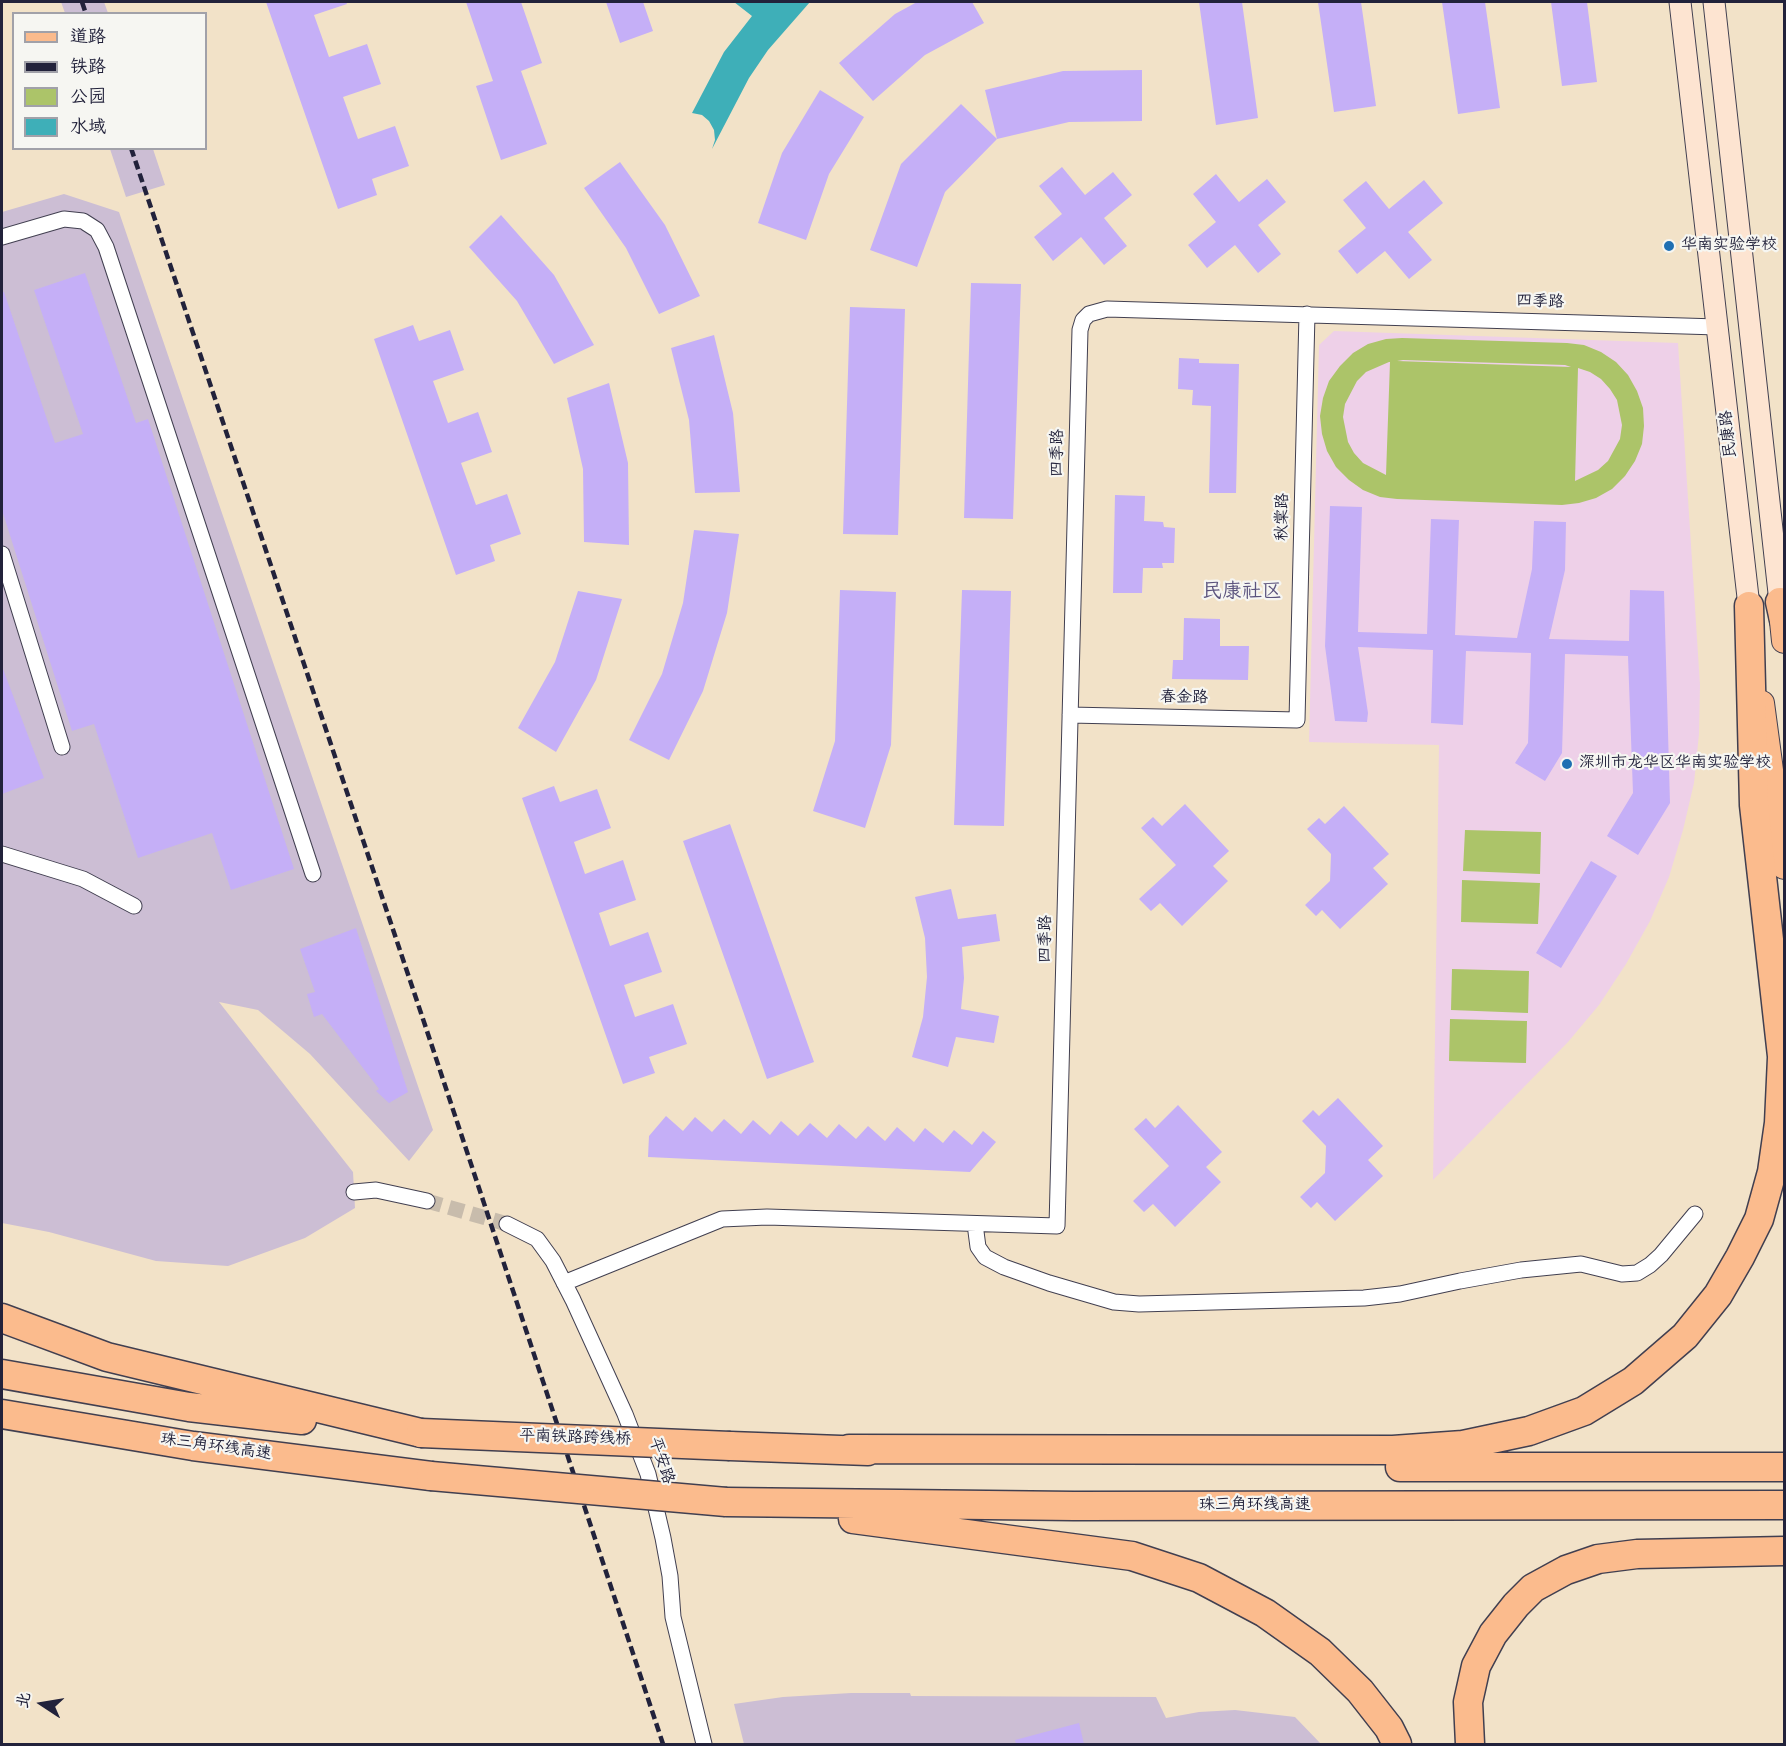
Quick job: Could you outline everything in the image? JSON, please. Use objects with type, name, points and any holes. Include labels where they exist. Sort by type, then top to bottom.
[{"type":"highway","points":[[849,1449],[1394,1450],[1463,1445],[1529,1431],[1584,1411],[1633,1381],[1685,1336],[1718,1295],[1759,1219],[1772,1172],[1779,1123],[1783,1066],[1754,805],[1749,606]]},
{"type":"highway","points":[[2,1318],[106,1357],[420,1433]]},
{"type":"highway","points":[[2,1374],[189,1407],[420,1433]]},
{"type":"highway","name":"珠三角环线高速","points":[[2,1414],[193,1446],[431,1476],[726,1502],[1074,1506],[1772,1505]]},
{"type":"highway","name":"平南铁路跨线桥","points":[[420,1433],[849,1449]]},
{"type":"highway","points":[[849,1449],[1086,1467],[1772,1467]]},
{"type":"highway","points":[[726,1502],[1132,1556],[1166,1566],[1233,1594],[1265,1613],[1320,1652],[1360,1691],[1389,1728],[1397,1744]]},
{"type":"highway","points":[[1470,1744],[1468,1702],[1476,1666],[1493,1634],[1515,1605],[1533,1588],[1566,1570],[1598,1559],[1637,1554],[1771,1551]]},
{"type":"main road","name":"民康路","points":[[1680,2],[1749,606],[1785,867]]},
{"type":"main road","name":"民康路","points":[[1714,2],[1758,416],[1785,641]]},
{"type":"main road","points":[[1717,28],[1725,2]]},
{"type":"main road","points":[[1728,419],[1758,416]]},
{"type":"street","points":[[2,237],[64,219],[83,221],[97,230],[106,247],[313,874]]},
{"type":"street","name":"四季路","points":[[975,1224],[1057,1226],[1080,330],[1083,320],[1089,314],[1107,309],[1718,327]]},
{"type":"street","name":"秋棠路","points":[[1297,720],[1307,314]]},
{"type":"street","points":[[2,554],[62,747]]},
{"type":"street","name":"春金路","points":[[1070,715],[1297,720]]},
{"type":"street","points":[[2,854],[83,879],[134,906]]},
{"type":"street","points":[[354,1192],[376,1190],[427,1201]]},
{"type":"street","points":[[564,1283],[722,1219],[766,1217],[975,1224],[978,1247],[985,1257],[1004,1267],[1049,1283],[1114,1302],[1139,1304],[1364,1298],[1400,1294],[1521,1270],[1581,1264],[1622,1274],[1637,1273],[1661,1255],[1695,1214]]},
{"type":"street","name":"平安路","points":[[507,1224],[537,1239],[553,1261],[625,1414],[648,1474],[670,1576],[674,1617],[704,1744]]},
{"type":"shaded area","points":[[61,2],[104,2],[108,12],[65,12]]},
{"type":"shaded area","points":[[110,150],[153,150],[165,185],[126,197]]},
{"type":"shaded area","points":[[64,194],[119,212],[433,1130],[409,1161],[310,1054],[258,1010],[219,1002],[353,1172],[355,1208],[305,1238],[228,1266],[156,1261],[49,1232],[2,1223],[2,212]]},
{"type":"shaded area","name":"深圳市龙华区华南实验学校","points":[[1334,331],[1678,343],[1700,685],[1699,734],[1694,783],[1683,830],[1669,877],[1650,921],[1626,964],[1599,1005],[1568,1042],[1433,1180],[1439,745],[1309,742],[1319,345]]},
{"type":"shaded area","points":[[851,1693],[910,1693],[911,1696],[1156,1697],[1166,1718],[1199,1712],[1235,1710],[1295,1717],[1321,1744],[744,1744],[734,1704],[783,1697]]},
{"type":"green space","points":[[1386,339],[1567,343],[1584,345],[1601,352],[1616,362],[1628,375],[1643,408],[1642,444],[1635,461],[1612,489],[1596,498],[1562,505],[1397,499],[1380,497],[1363,490],[1336,467],[1327,451],[1320,416],[1329,381],[1340,366],[1353,353],[1368,344]],"holes":[[[1397,361],[1565,365],[1571,367]],[[1390,362],[1386,475],[1363,463],[1354,453],[1348,442],[1343,417],[1345,404],[1357,381],[1366,372]],[[1578,368],[1601,379],[1610,389],[1617,400],[1622,425],[1620,439],[1608,461],[1598,470],[1575,481]]]},
{"type":"green space","points":[[1465,830],[1541,832],[1540,874],[1463,871]]},
{"type":"green space","points":[[1462,880],[1540,883],[1538,924],[1461,922]]},
{"type":"green space","points":[[1452,969],[1529,971],[1528,1013],[1451,1010]]},
{"type":"green space","points":[[1450,1019],[1527,1021],[1526,1063],[1449,1061]]},
{"type":"water","points":[[734,2],[810,2],[768,50],[749,78],[712,149],[715,140],[714,130],[709,121],[702,115],[692,113],[724,52],[752,16]]},
{"type":"building","points":[[266,2],[346,2],[347,4],[314,15],[329,57],[367,44],[381,84],[343,97],[358,139],[395,126],[409,166],[372,179],[377,195],[338,209]]},
{"type":"building","points":[[466,2],[521,2],[542,63],[521,71],[547,144],[501,160],[476,86],[493,81]]},
{"type":"building","points":[[606,2],[643,2],[653,31],[620,43]]},
{"type":"building","points":[[917,2],[972,2],[984,23],[925,55],[873,101],[839,63],[895,14]]},
{"type":"building","points":[[1199,2],[1242,2],[1258,118],[1216,125]]},
{"type":"building","points":[[1318,2],[1361,2],[1376,106],[1334,112]]},
{"type":"building","points":[[1442,2],[1485,2],[1500,108],[1458,114]]},
{"type":"building","points":[[1551,2],[1587,2],[1597,82],[1562,86]]},
{"type":"building","points":[[1142,70],[1142,121],[1069,122],[997,139],[985,90],[1063,71]]},
{"type":"building","points":[[820,90],[864,117],[829,174],[806,240],[758,223],[782,153]]},
{"type":"building","points":[[961,104],[997,139],[945,192],[917,267],[870,250],[901,164]]},
{"type":"building","points":[[620,162],[665,225],[700,296],[659,314],[626,248],[584,188]]},
{"type":"building","points":[[1062,167],[1085,195],[1113,172],[1132,195],[1104,218],[1127,246],[1104,265],[1081,237],[1053,261],[1034,237],[1062,214],[1039,186]]},
{"type":"building","points":[[1216,174],[1239,202],[1267,179],[1286,202],[1258,225],[1281,254],[1258,273],[1235,245],[1207,268],[1188,245],[1216,222],[1193,194]]},
{"type":"building","points":[[1424,180],[1443,203],[1408,232],[1432,260],[1409,279],[1385,251],[1357,274],[1338,251],[1366,228],[1343,200],[1366,181],[1389,209]]},
{"type":"building","points":[[501,215],[554,275],[594,345],[554,364],[517,301],[469,247]]},
{"type":"building","points":[[85,273],[136,423],[148,419],[294,869],[231,890],[212,833],[138,858],[94,724],[72,731],[2,510],[2,292],[4,292],[55,443],[83,434],[34,290]]},
{"type":"building","points":[[971,283],[1021,284],[1013,519],[964,518]]},
{"type":"building","points":[[850,307],[905,309],[898,535],[843,534]]},
{"type":"building","points":[[413,325],[419,341],[450,330],[464,370],[433,381],[448,423],[478,412],[492,452],[461,463],[476,505],[507,494],[521,534],[490,545],[495,561],[456,575],[374,339]]},
{"type":"building","points":[[714,335],[733,413],[740,492],[695,493],[689,420],[671,348]]},
{"type":"building","points":[[1179,358],[1199,359],[1199,363],[1239,364],[1236,493],[1209,493],[1211,406],[1192,405],[1193,390],[1178,389]]},
{"type":"building","points":[[609,383],[628,463],[629,545],[584,542],[583,469],[567,398]]},
{"type":"building","points":[[1115,495],[1145,496],[1144,521],[1163,522],[1164,527],[1175,528],[1174,563],[1162,563],[1163,568],[1143,568],[1142,593],[1113,593]]},
{"type":"building","points":[[1330,506],[1362,507],[1358,632],[1427,634],[1431,519],[1459,520],[1455,635],[1517,638],[1532,569],[1534,521],[1566,522],[1565,570],[1549,639],[1629,641],[1630,590],[1664,591],[1670,803],[1638,855],[1607,836],[1633,793],[1628,656],[1565,654],[1562,753],[1545,781],[1515,763],[1528,743],[1531,653],[1466,651],[1463,725],[1431,723],[1433,650],[1358,647],[1368,713],[1367,722],[1335,721],[1325,646]]},
{"type":"building","points":[[694,530],[739,534],[727,613],[703,691],[669,760],[629,740],[662,674],[683,603]]},
{"type":"building","points":[[840,590],[896,592],[891,745],[865,828],[813,811],[835,741]]},
{"type":"building","points":[[962,590],[1011,591],[1004,826],[954,825]]},
{"type":"building","points":[[578,591],[622,599],[596,680],[556,752],[518,728],[555,662]]},
{"type":"building","points":[[1184,618],[1220,619],[1220,646],[1249,646],[1248,680],[1172,679],[1173,660],[1183,660]]},
{"type":"building","points":[[2,669],[44,778],[2,794]]},
{"type":"building","points":[[554,786],[560,802],[597,789],[611,828],[574,842],[585,874],[623,860],[636,900],[599,913],[610,946],[648,932],[662,972],[624,985],[635,1017],[673,1004],[687,1044],[649,1057],[655,1073],[623,1084],[522,798]]},
{"type":"building","points":[[1185,804],[1229,851],[1213,866],[1228,881],[1182,926],[1160,903],[1151,911],[1139,899],[1176,865],[1141,828],[1153,817],[1162,826]]},
{"type":"building","points":[[1344,806],[1389,854],[1373,868],[1388,884],[1340,929],[1322,910],[1316,916],[1305,905],[1330,881],[1331,854],[1307,829],[1319,818],[1325,824]]},
{"type":"building","points":[[730,824],[814,1062],[767,1079],[683,841]]},
{"type":"building","points":[[1591,861],[1617,876],[1561,968],[1536,953]]},
{"type":"building","points":[[951,889],[958,919],[996,914],[1000,941],[962,947],[964,978],[961,1009],[999,1016],[994,1043],[956,1037],[948,1067],[912,1057],[923,1017],[927,977],[925,938],[915,897]]},
{"type":"building","points":[[356,928],[408,1092],[389,1103],[376,1091],[379,1089],[322,1014],[314,1017],[307,994],[315,992],[300,949]]},
{"type":"building","points":[[1338,1098],[1383,1146],[1368,1160],[1383,1176],[1335,1221],[1317,1202],[1311,1208],[1300,1197],[1325,1173],[1326,1146],[1302,1121],[1313,1110],[1319,1116]]},
{"type":"building","points":[[1178,1105],[1222,1152],[1206,1167],[1221,1182],[1175,1227],[1153,1204],[1144,1212],[1133,1201],[1169,1166],[1134,1129],[1146,1118],[1155,1128]]},
{"type":"building","points":[[666,1116],[683,1131],[695,1117],[712,1132],[724,1119],[741,1134],[753,1120],[770,1135],[781,1121],[798,1136],[810,1123],[827,1138],[839,1124],[856,1139],[868,1126],[885,1141],[897,1127],[914,1142],[925,1128],[943,1143],[954,1130],[972,1145],[983,1131],[996,1142],[970,1172],[648,1157],[649,1136]]},
{"type":"building","points":[[1079,1723],[1084,1744],[1016,1744],[1015,1740]]},
{"type":"tunnel","points":[[427,1201],[507,1224]]},
{"type":"railway","points":[[82,2],[85,12]]},
{"type":"railway","points":[[132,150],[663,1744]]},
{"type":"place","name":"华南实验学校","points":[[1669,246]]},
{"type":"place","name":"深圳市龙华区华南实验学校","points":[[1567,764]]},
{"type":"district","name":"民康社区","points":[[1242,594]]}]
